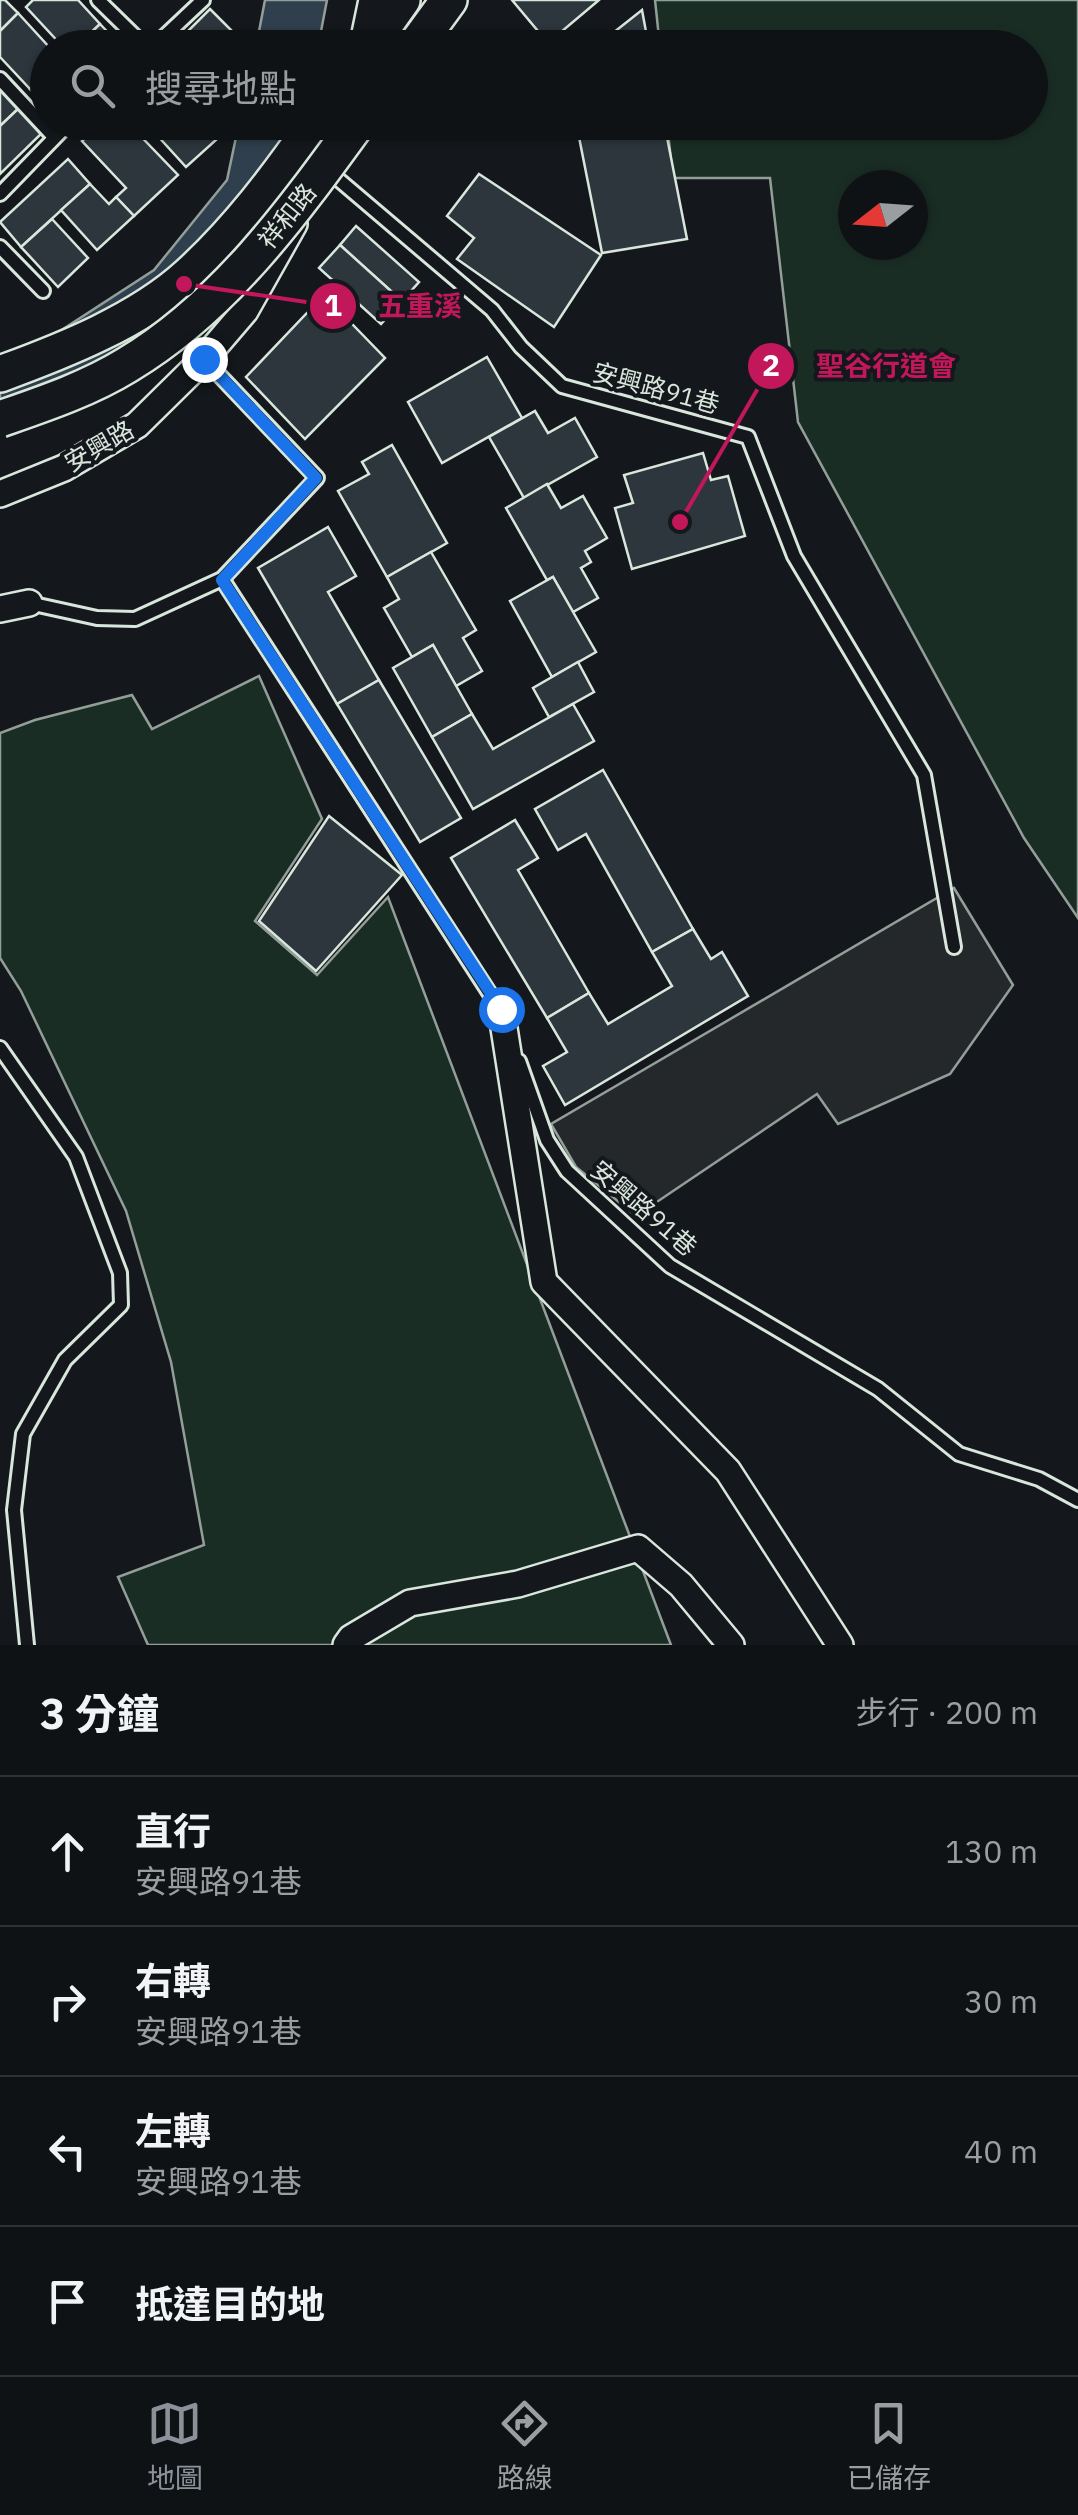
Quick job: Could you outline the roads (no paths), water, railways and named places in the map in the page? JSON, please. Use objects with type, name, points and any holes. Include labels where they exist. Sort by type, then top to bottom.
[{"type":"main road","points":[[379,30],[402,0]]},
{"type":"main road","points":[[427,30],[449,0]]},
{"type":"main road","name":"祥和路","points":[[0,374],[112,328],[186,277],[258,202],[303,140]]},
{"type":"main road","name":"祥和路","points":[[0,419],[51,401],[126,366],[191,320],[290,216],[345,140]]},
{"type":"street","points":[[368,30],[372,0]]},
{"type":"street","name":"安興路","points":[[0,494],[64,468],[137,425],[204,359],[245,311],[277,258],[322,166],[330,140]]},
{"type":"street","points":[[0,609],[29,603]]},
{"type":"street","points":[[501,1009],[544,1282],[728,1471],[840,1645]]},
{"type":"street","points":[[346,1645],[351,1638],[410,1603],[518,1584],[638,1548],[681,1585],[731,1645]]},
{"type":"lane","points":[[98,0],[130,30]]},
{"type":"lane","points":[[169,30],[203,0]]},
{"type":"lane","points":[[0,79],[30,111]]},
{"type":"lane","points":[[0,194],[51,140]]},
{"type":"lane","name":"安興路91巷","points":[[322,166],[492,310],[521,346],[562,386],[748,437],[794,556],[924,775],[954,946]]},
{"type":"lane","points":[[0,247],[43,291]]},
{"type":"lane","points":[[29,603],[97,618],[135,619],[222,580],[316,478],[204,359]]},
{"type":"lane","name":"安興路91巷","points":[[222,580],[501,1009],[547,1140],[567,1171],[670,1266],[878,1388],[959,1454],[1039,1479],[1078,1500]]},
{"type":"lane","points":[[0,1048],[76,1157],[120,1273],[121,1305],[65,1360],[24,1434],[14,1510],[27,1645]]},
{"type":"water","points":[[265,0],[327,0],[321,30],[259,30]]},
{"type":"water","points":[[235,140],[293,140],[227,298],[0,432],[0,356],[43,342],[154,270],[227,180]]},
{"type":"place","name":"五重溪","points":[[184,284]]},
{"type":"place","name":"聖谷行道會","points":[[680,522]]}]
